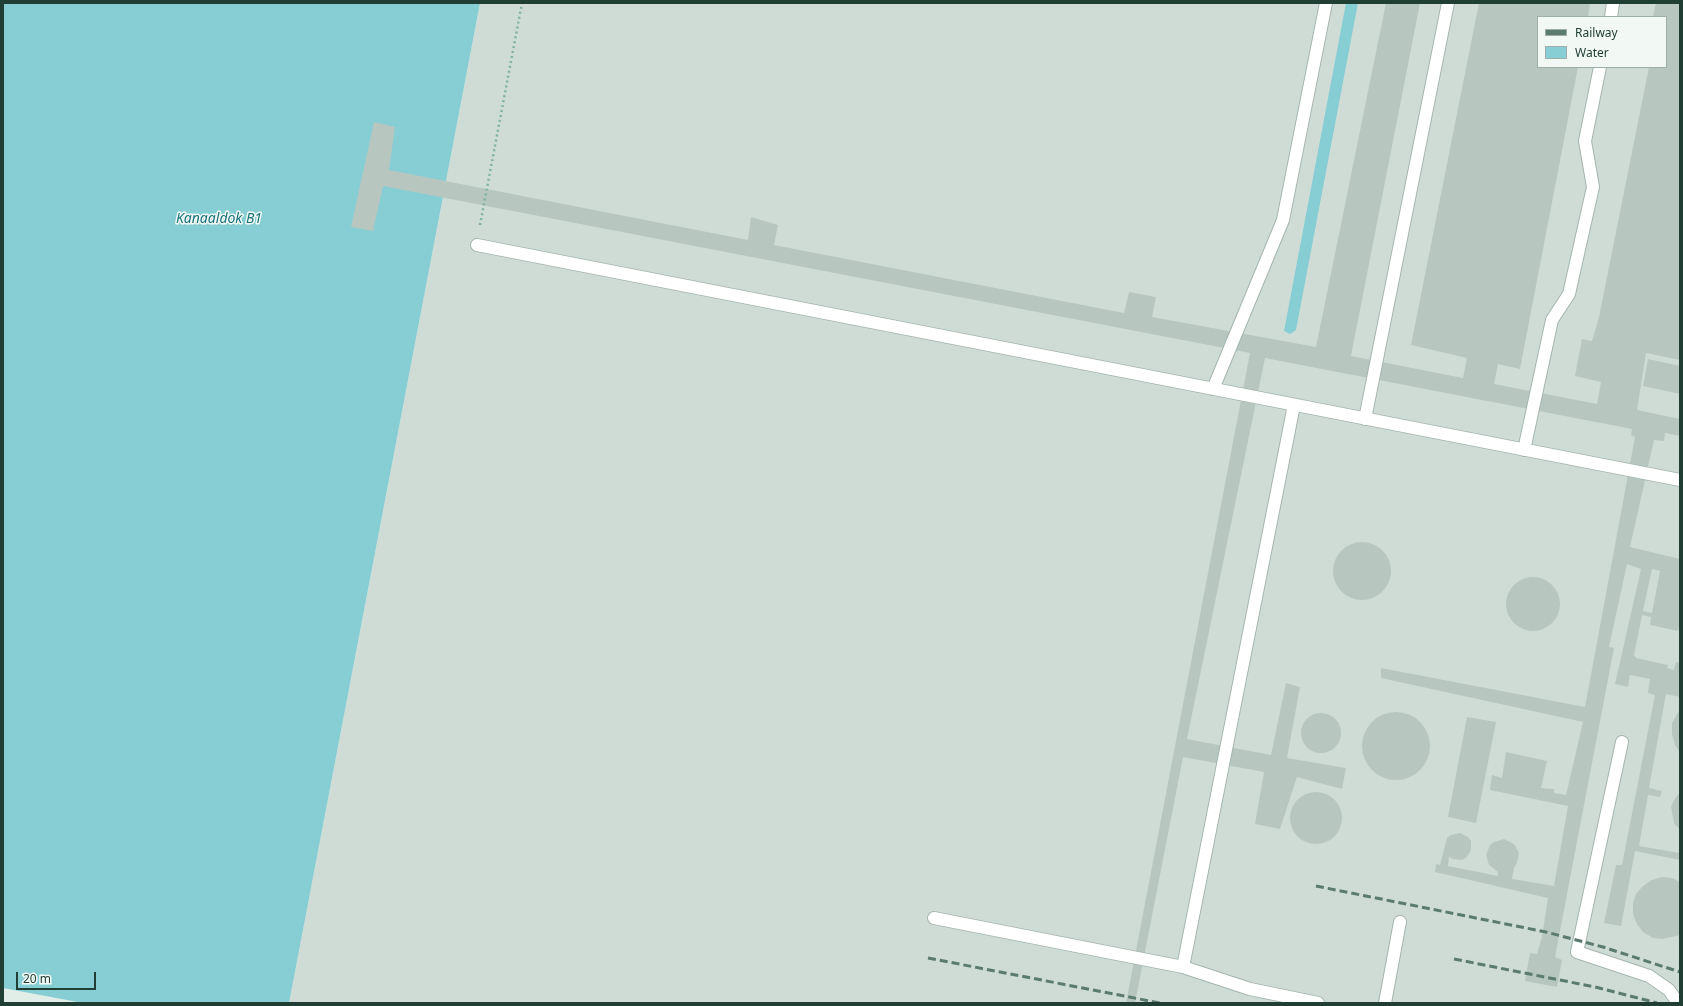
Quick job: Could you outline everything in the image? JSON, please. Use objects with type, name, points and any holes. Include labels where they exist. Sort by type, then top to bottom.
[{"type":"lane","points":[[1213,389],[1283,220],[1326,3]]},
{"type":"lane","points":[[1365,419],[1448,3]]},
{"type":"lane","points":[[1610,16],[1613,3]]},
{"type":"lane","points":[[1524,450],[1552,320],[1569,294],[1593,187],[1585,141],[1600,68]]},
{"type":"lane","points":[[477,245],[1680,480]]},
{"type":"lane","points":[[1183,967],[1294,405]]},
{"type":"lane","points":[[1622,742],[1577,952],[1649,976],[1669,990],[1678,1003]]},
{"type":"lane","points":[[934,918],[1183,967],[1250,989],[1318,1003]]},
{"type":"lane","points":[[1385,1003],[1400,922]]},
{"type":"path","points":[[477,245],[522,3]]},
{"type":"shaded area","points":[[480,3],[1680,3],[1680,1003],[289,1003]]},
{"type":"water","name":"Kanaaldok B1","points":[[3,3],[480,3],[289,1003],[3,1003]]},
{"type":"water","points":[[1346,3],[1358,3],[1296,330],[1290,334],[1284,331]]},
{"type":"pier","points":[[3,988],[83,1003],[3,1003]]},
{"type":"building","points":[[1386,3],[1420,3],[1351,356],[1463,378],[1467,358],[1411,345],[1479,3],[1590,3],[1588,16],[1537,16],[1537,68],[1578,68],[1520,369],[1498,364],[1494,384],[1597,404],[1601,382],[1575,376],[1582,339],[1592,341],[1599,317],[1649,68],[1667,68],[1667,16],[1653,16],[1656,3],[1680,3],[1680,360],[1646,353],[1637,410],[1680,419],[1680,436],[1665,433],[1664,441],[1654,440],[1630,547],[1680,559],[1680,622],[1678,631],[1650,625],[1651,617],[1642,615],[1634,655],[1636,658],[1668,665],[1667,668],[1674,670],[1676,662],[1680,663],[1680,697],[1666,694],[1649,788],[1662,791],[1660,797],[1648,795],[1639,846],[1680,853],[1680,860],[1635,851],[1621,926],[1604,923],[1616,865],[1622,865],[1655,695],[1648,693],[1650,679],[1630,675],[1628,687],[1615,684],[1641,569],[1627,564],[1609,647],[1614,648],[1555,957],[1562,960],[1557,987],[1525,981],[1530,953],[1537,954],[1542,937],[1548,898],[1435,872],[1436,864],[1440,865],[1447,838],[1451,835],[1460,833],[1468,837],[1471,841],[1471,850],[1466,858],[1462,860],[1449,857],[1448,866],[1498,876],[1498,872],[1489,865],[1486,855],[1490,845],[1504,839],[1514,844],[1519,853],[1512,879],[1554,886],[1568,806],[1490,790],[1492,775],[1502,778],[1506,752],[1547,761],[1541,788],[1554,789],[1554,793],[1566,795],[1583,722],[1381,678],[1381,668],[1585,707],[1635,437],[1631,435],[1632,429],[1265,358],[1187,739],[1271,755],[1286,683],[1300,687],[1287,758],[1346,768],[1342,789],[1297,777],[1280,829],[1255,824],[1264,772],[1183,757],[1135,1003],[1126,1003],[1250,353],[383,186],[373,231],[351,227],[374,122],[395,127],[389,170],[748,240],[751,217],[778,225],[774,245],[1124,313],[1129,292],[1156,297],[1152,317],[1316,347]],"holes":[[[1652,569],[1660,571],[1652,613],[1643,611]]]},
{"type":"building","points":[[1648,359],[1680,366],[1680,394],[1643,386]]},
{"type":"building","points":[[1362,542],[1373,544],[1386,555],[1389,560],[1391,571],[1389,582],[1378,595],[1373,598],[1362,600],[1351,598],[1338,587],[1335,582],[1333,571],[1335,560],[1346,547],[1351,544]]},
{"type":"building","points":[[1533,577],[1543,579],[1552,585],[1558,594],[1560,604],[1558,614],[1552,623],[1543,629],[1533,631],[1523,629],[1514,623],[1508,614],[1506,604],[1508,594],[1514,585],[1523,579]]},
{"type":"building","points":[[1680,709],[1680,752],[1675,745],[1672,734],[1672,723]]},
{"type":"building","points":[[1396,712],[1409,714],[1420,722],[1428,733],[1430,746],[1428,759],[1420,770],[1409,778],[1396,780],[1383,778],[1372,770],[1364,759],[1362,746],[1364,733],[1372,722],[1383,714]]},
{"type":"building","points":[[1321,713],[1335,719],[1341,733],[1335,747],[1321,753],[1307,747],[1301,733],[1307,719]]},
{"type":"building","points":[[1467,717],[1496,722],[1476,823],[1448,817]]},
{"type":"building","points":[[1316,792],[1326,794],[1334,800],[1340,808],[1342,818],[1340,828],[1334,836],[1326,842],[1316,844],[1306,842],[1298,836],[1292,828],[1290,818],[1292,808],[1298,800],[1306,794]]},
{"type":"building","points":[[1680,792],[1680,830],[1674,823],[1671,807]]},
{"type":"building","points":[[1662,877],[1672,878],[1680,882],[1680,935],[1663,939],[1653,938],[1643,932],[1637,924],[1633,914],[1633,903],[1636,894],[1643,886],[1652,880]]},
{"type":"railway","points":[[1316,886],[1546,932],[1603,947],[1680,972]]},
{"type":"railway","points":[[928,958],[1160,1003]]},
{"type":"railway","points":[[1454,959],[1595,987],[1657,1003]]}]
